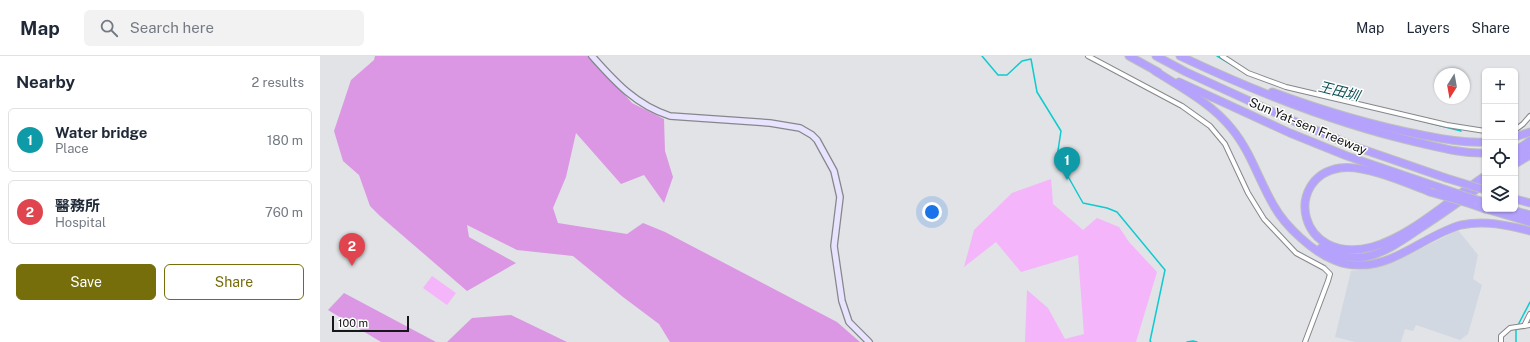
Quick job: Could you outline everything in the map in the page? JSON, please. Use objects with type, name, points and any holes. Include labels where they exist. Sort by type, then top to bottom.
[{"type":"highway","name":"Sun Yat-sen Freeway","points":[[1129,56],[1155,71],[1290,133],[1347,156],[1474,202],[1482,202]]},
{"type":"highway","name":"Sun Yat-sen Freeway","points":[[1156,56],[1186,72],[1289,119],[1356,147],[1482,189]]},
{"type":"highway","points":[[1180,56],[1251,89],[1350,125],[1428,145],[1458,151],[1482,153]]},
{"type":"highway","points":[[1202,67],[1307,105],[1374,125],[1449,140],[1472,143],[1482,142]]},
{"type":"highway","points":[[1155,71],[1207,106],[1232,129],[1257,170],[1274,206],[1283,219],[1322,254],[1335,261],[1359,265],[1384,261],[1431,237],[1460,226],[1471,224],[1490,223],[1530,231]]},
{"type":"highway","points":[[1518,136],[1530,132]]},
{"type":"highway","points":[[1518,146],[1529,144]]},
{"type":"highway","points":[[1518,150],[1529,144]]},
{"type":"highway","points":[[1518,154],[1529,144]]},
{"type":"highway","points":[[1518,162],[1530,155]]},
{"type":"highway","points":[[1482,180],[1456,198],[1403,234],[1388,242],[1358,250],[1347,250],[1329,245],[1315,234],[1309,226],[1306,218],[1306,199],[1310,188],[1317,179],[1326,173],[1340,168],[1355,168],[1377,173],[1430,192],[1456,198],[1474,202],[1482,207]]},
{"type":"highway","points":[[1308,242],[1333,254],[1348,257],[1364,257],[1373,254],[1398,243],[1482,180]]},
{"type":"highway","points":[[1518,200],[1530,203]]},
{"type":"highway","points":[[1496,212],[1530,222]]},
{"type":"highway","points":[[1518,212],[1530,215]]},
{"type":"street","points":[[592,56],[610,77],[629,94],[655,111],[670,116],[770,123],[800,128],[812,135],[817,140],[834,171],[838,182],[840,197],[834,246],[842,301],[849,322],[869,342]]},
{"type":"street","points":[[1088,56],[1182,106],[1210,126],[1225,144],[1248,193],[1264,219],[1296,253],[1324,268],[1330,274],[1305,342]]},
{"type":"street","points":[[1222,56],[1248,73],[1286,87],[1447,125],[1482,131]]},
{"type":"street","points":[[1518,128],[1530,116]]},
{"type":"street","points":[[1522,327],[1530,314]]},
{"type":"street","points":[[1501,342],[1501,336],[1510,328],[1530,325]]},
{"type":"shaded area","points":[[375,56],[591,56],[632,103],[664,119],[665,151],[673,177],[664,203],[644,175],[621,184],[576,133],[566,177],[553,208],[558,223],[627,234],[643,223],[665,232],[837,322],[860,342],[670,342],[659,324],[573,256],[517,250],[467,225],[469,237],[516,263],[467,291],[370,206],[359,175],[343,161],[334,131],[351,80],[374,60]]},
{"type":"shaded area","points":[[1051,179],[1053,204],[1083,230],[1097,218],[1119,227],[1129,242],[1157,272],[1136,342],[1025,342],[1027,290],[1048,308],[1065,339],[1084,334],[1078,255],[1021,272],[996,242],[964,267],[974,230],[1012,193]]},
{"type":"shaded area","points":[[1458,230],[1478,255],[1473,279],[1482,285],[1468,334],[1460,340],[1416,325],[1413,331],[1405,329],[1401,342],[1355,342],[1335,337],[1351,271],[1375,268],[1396,261]]},
{"type":"shaded area","points":[[432,276],[456,293],[447,305],[423,288]]},
{"type":"shaded area","points":[[344,293],[436,342],[381,342],[328,310]]},
{"type":"shaded area","points":[[511,315],[567,342],[447,342],[472,318]]},
{"type":"waterway","points":[[982,56],[998,75],[1007,75],[1022,61],[1031,59],[1037,92],[1061,131],[1057,157],[1083,203],[1107,208],[1117,212],[1165,270],[1151,342]]},
{"type":"waterway","name":"王田圳","points":[[1217,56],[1234,66]]},
{"type":"waterway","name":"王田圳","points":[[1406,117],[1461,131]]},
{"type":"waterway","points":[[1516,342],[1516,329],[1530,302]]},
{"type":"waterway","points":[[1187,342],[1197,342]]},
{"type":"place","name":"Water bridge","points":[[1067,180]]},
{"type":"place","name":"醫務所","points":[[352,266]]}]
